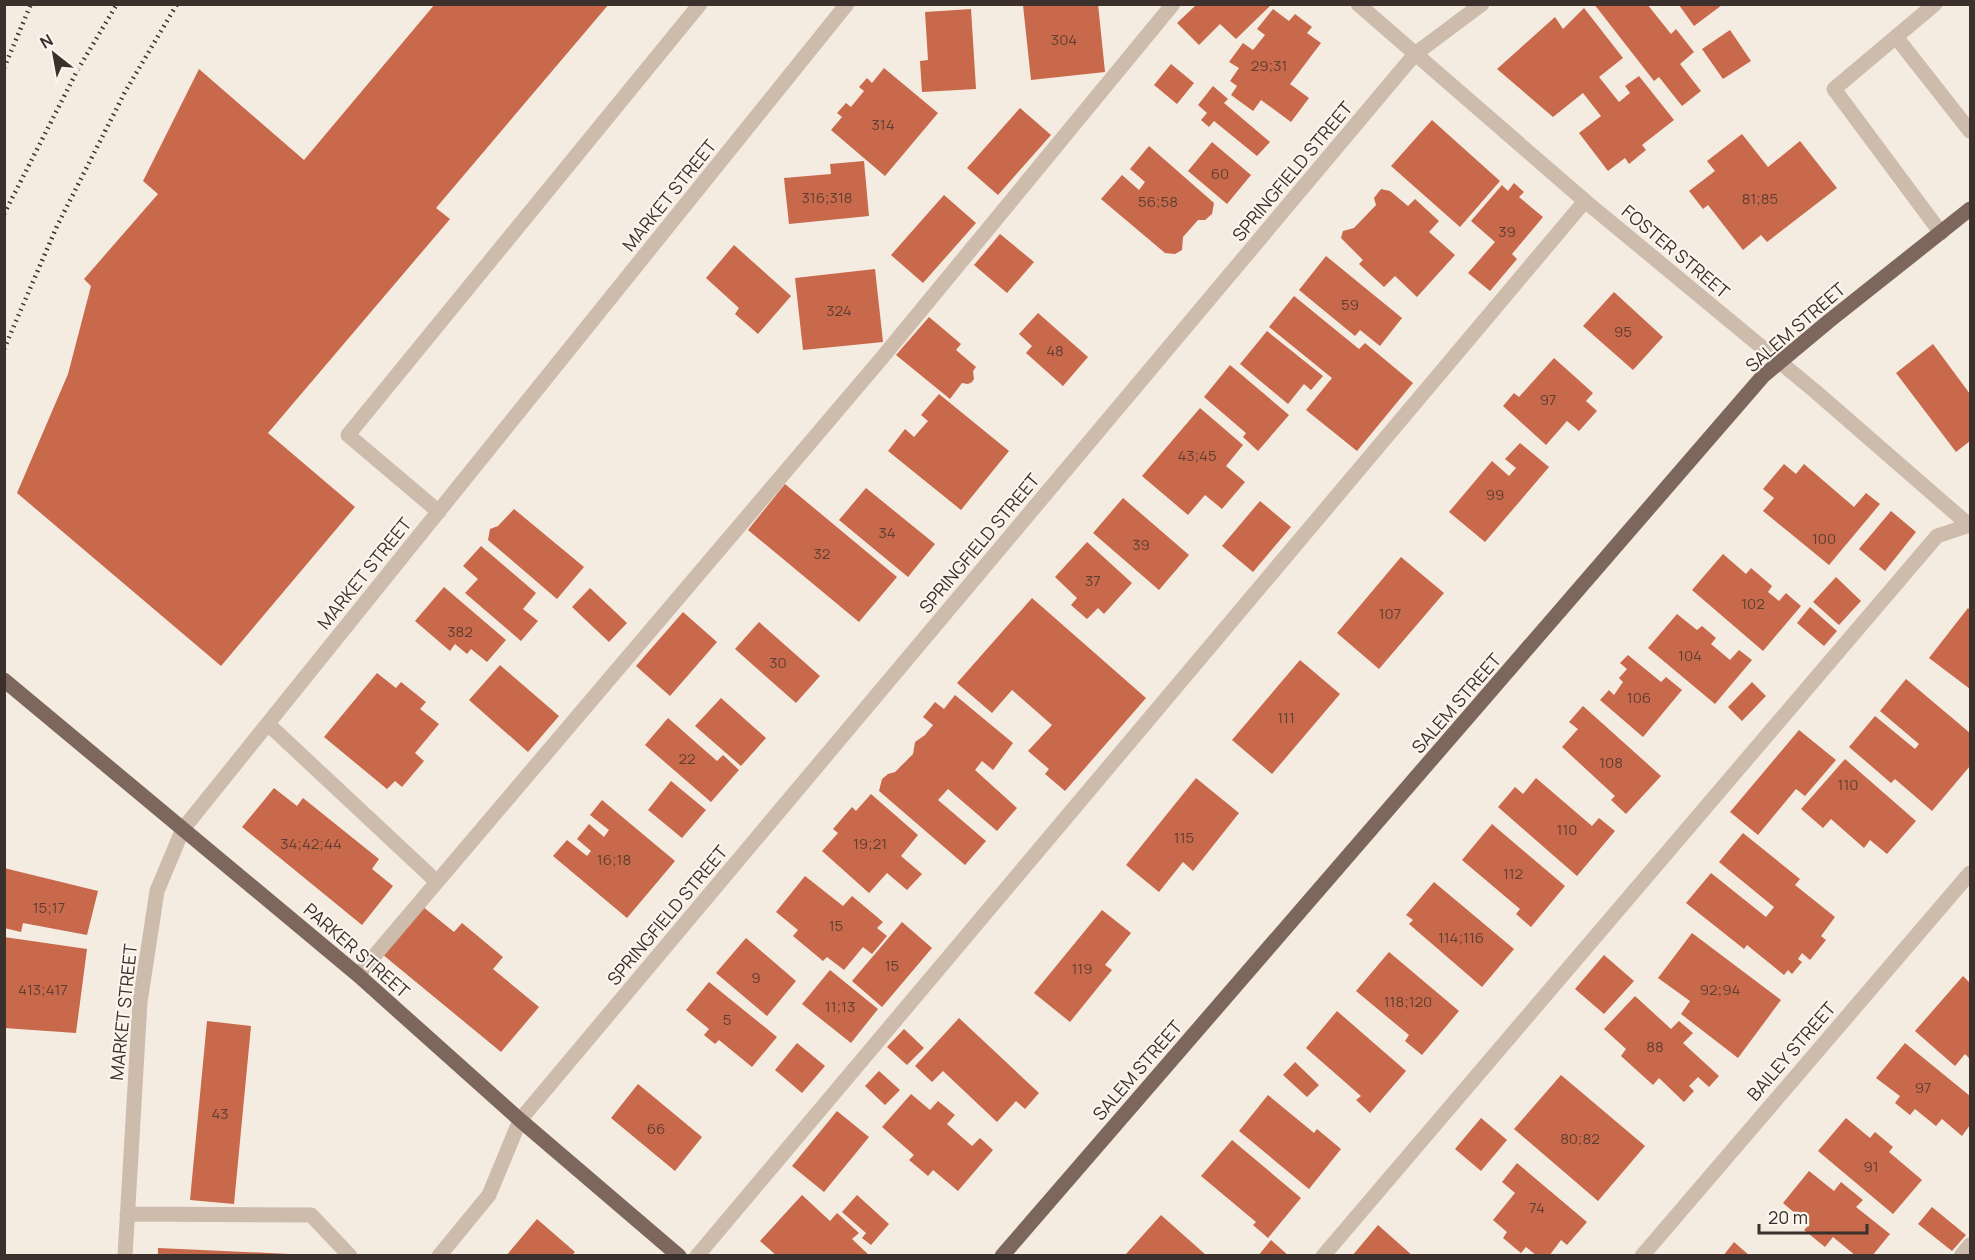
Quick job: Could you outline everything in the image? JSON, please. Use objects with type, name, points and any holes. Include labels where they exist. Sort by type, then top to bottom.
[{"type":"main road","name":"SALEM STREET","points":[[1002,1256],[1763,376],[1971,210]]},
{"type":"main road","name":"PARKER STREET","points":[[4,680],[358,975],[520,1120],[679,1256]]},
{"type":"street","points":[[439,512],[348,435],[700,4]]},
{"type":"street","name":"MARKET STREET","points":[[125,1256],[140,1002],[157,891],[183,830],[847,4]]},
{"type":"street","points":[[358,975],[881,359],[1173,4]]},
{"type":"street","name":"FOSTER STREET","points":[[1358,4],[1585,201],[1780,362],[1970,525]]},
{"type":"street","name":"SPRINGFIELD STREET","points":[[440,1256],[489,1195],[520,1120],[1415,54],[1482,4]]},
{"type":"street","points":[[1935,4],[1834,89],[1941,233]]},
{"type":"street","points":[[1896,37],[1971,131]]},
{"type":"street","points":[[697,1256],[1585,201]]},
{"type":"street","points":[[1323,1256],[1937,536],[1970,525]]},
{"type":"street","points":[[268,724],[437,882]]},
{"type":"street","name":"BAILEY STREET","points":[[1642,1256],[1971,873]]},
{"type":"street","points":[[127,1214],[311,1215],[350,1256]]},
{"type":"street","points":[[1961,1256],[1971,1245]]},
{"type":"building","points":[[435,4],[609,4],[436,208],[450,219],[268,433],[355,507],[221,666],[17,493],[68,374],[91,286],[84,279],[158,194],[143,181],[199,69],[304,160]]},
{"type":"building","points":[[1098,4],[1105,72],[1031,80],[1023,5]]},
{"type":"building","points":[[1594,4],[1647,4],[1671,34],[1676,29],[1694,52],[1680,64],[1701,91],[1682,106],[1659,77],[1654,81]]},
{"type":"building","points":[[1196,5],[1271,5],[1236,39],[1220,24],[1199,45],[1177,23]]},
{"type":"building","points":[[1679,5],[1722,5],[1694,26]]},
{"type":"building","points":[[1584,8],[1623,58],[1599,77],[1619,102],[1630,93],[1625,86],[1639,76],[1674,120],[1642,145],[1646,150],[1629,164],[1625,158],[1608,171],[1579,133],[1601,116],[1583,93],[1553,117],[1497,69],[1555,17],[1563,29]]},
{"type":"building","points":[[971,9],[976,89],[922,92],[920,61],[928,60],[925,12]]},
{"type":"building","points":[[1273,9],[1289,21],[1295,14],[1312,27],[1307,33],[1321,43],[1290,84],[1309,98],[1291,122],[1261,100],[1253,111],[1231,95],[1237,86],[1230,81],[1239,68],[1229,62],[1243,43],[1253,50],[1265,35],[1257,29]]},
{"type":"building","points":[[1730,30],[1751,61],[1723,79],[1702,49]]},
{"type":"building","points":[[1171,64],[1194,83],[1177,104],[1154,85]]},
{"type":"building","points":[[884,68],[938,113],[885,176],[831,130],[842,117],[837,113],[846,103],[851,107],[864,91],[859,87],[867,78],[872,83]]},
{"type":"building","points":[[1213,86],[1228,99],[1224,103],[1270,142],[1257,156],[1214,121],[1209,127],[1201,120],[1207,113],[1198,105]]},
{"type":"building","points":[[1020,108],[1051,135],[998,195],[967,168]]},
{"type":"building","points":[[1432,120],[1500,181],[1460,227],[1391,166]]},
{"type":"building","points":[[1742,134],[1768,167],[1800,141],[1837,188],[1767,242],[1761,235],[1743,250],[1708,205],[1703,209],[1689,191],[1715,171],[1707,161]]},
{"type":"building","points":[[1212,142],[1251,175],[1227,204],[1188,171]]},
{"type":"building","points":[[1149,146],[1214,203],[1212,214],[1205,220],[1198,220],[1183,237],[1182,250],[1175,254],[1165,253],[1101,199],[1122,175],[1139,190],[1145,182],[1130,169]]},
{"type":"building","points":[[864,161],[869,216],[789,224],[784,178],[831,174],[830,164]]},
{"type":"building","points":[[1514,183],[1524,192],[1519,197],[1543,217],[1512,254],[1517,259],[1490,291],[1468,273],[1495,242],[1471,221],[1502,185],[1508,191]]},
{"type":"building","points":[[1381,189],[1390,191],[1408,206],[1415,199],[1439,221],[1429,232],[1455,255],[1417,297],[1395,276],[1384,287],[1359,264],[1363,260],[1341,238],[1343,231],[1354,228],[1376,205],[1374,198]]},
{"type":"building","points":[[944,195],[976,223],[923,283],[891,255]]},
{"type":"building","points":[[1000,234],[1034,262],[1007,293],[974,265]]},
{"type":"building","points":[[734,245],[791,296],[758,334],[735,314],[739,308],[706,278]]},
{"type":"building","points":[[1326,256],[1402,318],[1380,346],[1360,330],[1355,336],[1299,290]]},
{"type":"building","points":[[875,269],[883,342],[803,350],[795,278]]},
{"type":"building","points":[[1614,292],[1663,337],[1633,370],[1583,326]]},
{"type":"building","points":[[1294,296],[1359,349],[1365,343],[1413,383],[1357,451],[1306,410],[1332,378],[1269,327]]},
{"type":"building","points":[[1038,313],[1088,357],[1063,386],[1026,353],[1032,346],[1019,334]]},
{"type":"building","points":[[929,317],[961,344],[956,350],[976,367],[973,371],[972,382],[962,383],[950,399],[896,355]]},
{"type":"building","points":[[1267,331],[1323,376],[1311,390],[1304,384],[1288,404],[1240,364]]},
{"type":"building","points":[[1933,344],[1970,394],[1970,441],[1956,452],[1896,373]]},
{"type":"building","points":[[1554,358],[1593,393],[1586,401],[1597,411],[1579,431],[1567,421],[1546,445],[1503,406],[1514,393],[1519,397]]},
{"type":"building","points":[[1230,365],[1289,415],[1258,451],[1243,437],[1246,433],[1204,397]]},
{"type":"building","points":[[939,394],[1009,451],[961,510],[888,451],[905,429],[914,437],[928,421],[921,415]]},
{"type":"building","points":[[1200,408],[1243,445],[1226,466],[1245,482],[1222,509],[1205,495],[1188,515],[1142,476]]},
{"type":"building","points":[[1520,443],[1549,467],[1485,542],[1449,512],[1492,461],[1509,476],[1516,468],[1505,459]]},
{"type":"building","points":[[1784,464],[1796,474],[1804,464],[1854,507],[1866,493],[1880,504],[1829,565],[1763,511],[1774,498],[1763,489]]},
{"type":"building","points":[[785,484],[897,577],[859,622],[748,530]]},
{"type":"building","points":[[866,488],[935,544],[908,577],[839,520]]},
{"type":"building","points":[[1123,498],[1189,555],[1159,590],[1093,533]]},
{"type":"building","points":[[1260,501],[1291,527],[1253,572],[1222,546]]},
{"type":"building","points":[[514,509],[584,567],[557,599],[488,540],[490,529],[498,526]]},
{"type":"building","points":[[1891,511],[1916,532],[1885,571],[1859,549]]},
{"type":"building","points":[[1087,542],[1132,583],[1104,614],[1098,608],[1087,619],[1071,605],[1077,598],[1055,577]]},
{"type":"building","points":[[481,546],[536,593],[523,609],[538,621],[521,641],[465,593],[478,579],[463,566]]},
{"type":"building","points":[[1723,554],[1746,574],[1751,568],[1772,586],[1768,592],[1779,601],[1786,593],[1801,606],[1763,651],[1692,590]]},
{"type":"building","points":[[1401,557],[1444,593],[1379,669],[1337,633]]},
{"type":"building","points":[[1836,577],[1861,601],[1839,625],[1813,602]]},
{"type":"building","points":[[444,587],[506,640],[487,662],[471,649],[467,654],[455,644],[450,651],[415,621]]},
{"type":"building","points":[[590,588],[627,623],[609,642],[572,607]]},
{"type":"building","points":[[1032,598],[1146,698],[1065,791],[1045,774],[1049,769],[1028,751],[1052,725],[1012,690],[992,713],[957,683]]},
{"type":"building","points":[[1810,607],[1837,631],[1824,646],[1797,623]]},
{"type":"building","points":[[1968,608],[1970,610],[1970,689],[1929,658]]},
{"type":"building","points":[[683,612],[717,642],[670,696],[636,666]]},
{"type":"building","points":[[1677,614],[1697,630],[1702,626],[1716,638],[1711,644],[1730,660],[1739,650],[1752,660],[1715,704],[1648,648]]},
{"type":"building","points":[[759,622],[820,676],[796,703],[735,649]]},
{"type":"building","points":[[1628,655],[1661,682],[1666,677],[1682,690],[1643,737],[1600,700],[1609,690],[1614,695],[1623,682],[1619,678],[1627,669],[1620,663]]},
{"type":"building","points":[[1300,660],[1340,694],[1272,774],[1232,740]]},
{"type":"building","points":[[500,665],[559,716],[528,752],[469,700]]},
{"type":"building","points":[[377,673],[396,688],[401,682],[426,702],[420,709],[439,724],[415,753],[424,761],[402,787],[395,781],[387,789],[324,737]]},
{"type":"building","points":[[1906,679],[1970,733],[1970,766],[1932,811],[1895,779],[1891,783],[1849,747],[1875,716],[1915,749],[1919,744],[1880,711]]},
{"type":"building","points":[[1752,682],[1766,696],[1742,721],[1728,707]]},
{"type":"building","points":[[955,695],[1013,743],[993,770],[982,761],[975,770],[1017,808],[997,831],[948,789],[938,800],[986,841],[965,865],[879,791],[882,779],[895,772],[913,754],[915,742],[933,725],[923,717],[935,702],[944,709]]},
{"type":"building","points":[[721,698],[766,738],[741,766],[695,726]]},
{"type":"building","points":[[1583,706],[1661,776],[1626,814],[1611,800],[1615,796],[1562,747],[1578,729],[1569,722]]},
{"type":"building","points":[[668,718],[717,761],[723,755],[739,770],[711,802],[645,745]]},
{"type":"building","points":[[1799,730],[1836,760],[1805,796],[1796,789],[1758,835],[1730,812]]},
{"type":"building","points":[[1845,759],[1916,821],[1887,854],[1870,840],[1864,848],[1831,819],[1823,828],[1801,809]]},
{"type":"building","points":[[1196,778],[1239,813],[1193,871],[1183,862],[1159,892],[1126,865]]},
{"type":"building","points":[[1536,778],[1592,826],[1599,818],[1615,831],[1577,876],[1498,807],[1515,787],[1523,794]]},
{"type":"building","points":[[671,781],[706,810],[682,838],[648,810]]},
{"type":"building","points":[[274,788],[297,806],[303,798],[379,859],[372,869],[393,886],[362,925],[242,827]]},
{"type":"building","points":[[871,794],[918,835],[901,856],[922,874],[907,890],[887,873],[869,893],[822,851],[838,833],[833,829],[852,807],[856,811]]},
{"type":"building","points":[[602,800],[675,861],[627,918],[553,856],[567,840],[587,856],[591,851],[577,839],[589,824],[604,837],[609,830],[590,815]]},
{"type":"building","points":[[1492,824],[1565,886],[1531,927],[1516,914],[1520,909],[1462,860]]},
{"type":"building","points":[[1743,833],[1800,879],[1795,885],[1835,917],[1821,936],[1826,940],[1810,960],[1802,953],[1798,959],[1802,962],[1792,974],[1788,970],[1784,975],[1747,945],[1744,949],[1686,903],[1711,873],[1766,917],[1774,907],[1719,862]]},
{"type":"building","points":[[4,868],[98,891],[87,935],[23,923],[21,932],[4,928]]},
{"type":"building","points":[[805,876],[843,906],[852,896],[883,922],[877,928],[887,936],[872,954],[863,947],[844,970],[827,957],[823,961],[793,936],[798,930],[776,912]]},
{"type":"building","points":[[1434,882],[1514,949],[1482,987],[1409,924],[1413,920],[1406,915]]},
{"type":"building","points":[[422,906],[454,932],[462,923],[503,957],[493,969],[539,1007],[501,1052],[382,954]]},
{"type":"building","points":[[1102,910],[1131,933],[1105,965],[1112,970],[1070,1022],[1034,993]]},
{"type":"building","points":[[902,922],[932,948],[882,1007],[852,981]]},
{"type":"building","points":[[1692,933],[1781,1000],[1738,1058],[1681,1014],[1690,1001],[1658,978]]},
{"type":"building","points":[[4,937],[87,949],[76,1033],[4,1028]]},
{"type":"building","points":[[746,938],[796,981],[767,1016],[716,973]]},
{"type":"building","points":[[1389,952],[1459,1011],[1422,1055],[1405,1041],[1409,1035],[1356,991]]},
{"type":"building","points":[[1604,955],[1634,981],[1604,1014],[1575,989]]},
{"type":"building","points":[[830,970],[878,1009],[851,1043],[802,1004]]},
{"type":"building","points":[[1963,976],[1970,983],[1970,1059],[1965,1054],[1955,1066],[1915,1031]]},
{"type":"building","points":[[709,982],[777,1037],[752,1067],[719,1040],[715,1044],[704,1035],[709,1029],[686,1010]]},
{"type":"building","points":[[1635,996],[1671,1029],[1679,1021],[1693,1033],[1683,1043],[1719,1076],[1709,1087],[1698,1077],[1689,1086],[1694,1091],[1684,1102],[1659,1078],[1653,1085],[1621,1056],[1626,1049],[1604,1029]]},
{"type":"building","points":[[1337,1011],[1406,1071],[1370,1113],[1356,1100],[1361,1096],[1306,1048]]},
{"type":"building","points":[[959,1018],[1039,1093],[1025,1109],[1016,1101],[997,1122],[943,1071],[932,1082],[915,1066]]},
{"type":"building","points":[[207,1021],[251,1026],[234,1204],[190,1200]]},
{"type":"building","points":[[904,1029],[924,1048],[907,1065],[887,1047]]},
{"type":"building","points":[[797,1043],[825,1066],[802,1093],[775,1070]]},
{"type":"building","points":[[1905,1043],[1970,1096],[1970,1125],[1962,1136],[1942,1119],[1936,1126],[1915,1109],[1910,1115],[1895,1103],[1900,1096],[1876,1078]]},
{"type":"building","points":[[1295,1062],[1319,1085],[1307,1097],[1283,1075]]},
{"type":"building","points":[[879,1071],[900,1090],[885,1105],[865,1086]]},
{"type":"building","points":[[1561,1075],[1645,1146],[1598,1201],[1514,1129]]},
{"type":"building","points":[[638,1084],[702,1137],[675,1171],[611,1118]]},
{"type":"building","points":[[911,1094],[930,1110],[938,1101],[955,1115],[947,1124],[972,1146],[980,1138],[993,1150],[958,1191],[933,1170],[928,1176],[909,1160],[914,1155],[882,1127]]},
{"type":"building","points":[[1268,1095],[1314,1133],[1317,1129],[1341,1149],[1309,1189],[1239,1131]]},
{"type":"building","points":[[837,1111],[869,1137],[824,1192],[792,1166]]},
{"type":"building","points":[[1481,1118],[1507,1140],[1481,1171],[1455,1149]]},
{"type":"building","points":[[1846,1118],[1870,1138],[1875,1132],[1893,1147],[1889,1152],[1922,1180],[1893,1214],[1818,1151]]},
{"type":"building","points":[[1232,1140],[1301,1198],[1268,1238],[1253,1225],[1256,1222],[1201,1176]]},
{"type":"building","points":[[1517,1163],[1587,1222],[1567,1245],[1561,1240],[1549,1256],[1537,1256],[1526,1247],[1521,1253],[1503,1238],[1507,1232],[1493,1220],[1515,1193],[1502,1182]]},
{"type":"building","points":[[1809,1171],[1834,1191],[1841,1182],[1863,1200],[1856,1207],[1890,1234],[1872,1256],[1856,1256],[1833,1237],[1825,1247],[1804,1230],[1809,1225],[1783,1203]]},
{"type":"building","points":[[802,1195],[830,1221],[837,1213],[859,1233],[852,1239],[870,1256],[777,1256],[760,1241]]},
{"type":"building","points":[[857,1195],[889,1224],[871,1245],[862,1238],[866,1233],[842,1212]]},
{"type":"building","points":[[1932,1207],[1966,1235],[1952,1251],[1918,1224]]},
{"type":"building","points":[[1161,1215],[1207,1256],[1128,1256],[1126,1254]]},
{"type":"building","points":[[537,1219],[575,1252],[571,1256],[506,1256]]},
{"type":"building","points":[[1378,1225],[1413,1256],[1352,1256]]},
{"type":"building","points":[[1271,1240],[1289,1256],[1258,1256]]},
{"type":"building","points":[[1734,1242],[1750,1256],[1723,1256]]},
{"type":"building","points":[[158,1248],[290,1254],[290,1256],[158,1256]]},
{"type":"railway","points":[[4,68],[31,4]]},
{"type":"railway","points":[[4,214],[77,71],[117,4]]},
{"type":"railway","points":[[4,349],[57,226],[125,92],[177,4]]}]
